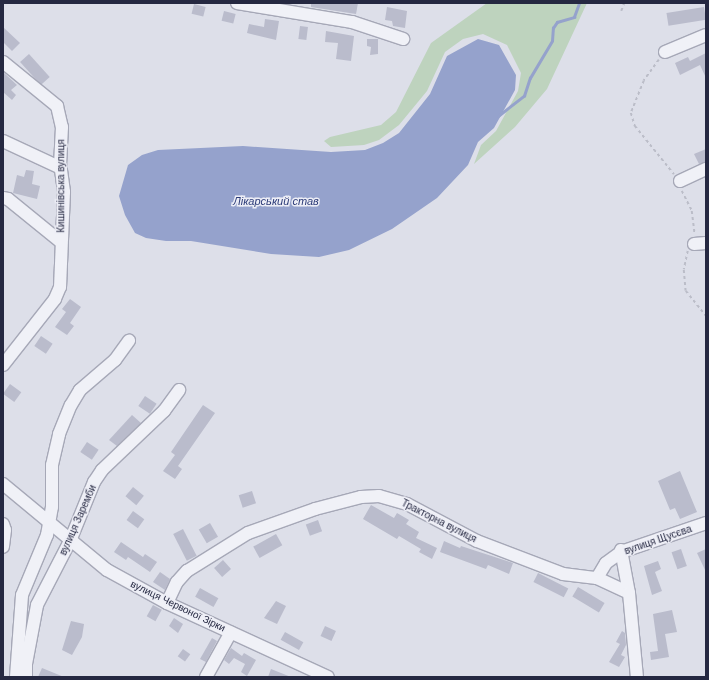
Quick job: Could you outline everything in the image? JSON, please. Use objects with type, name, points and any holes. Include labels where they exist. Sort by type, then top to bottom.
[{"type":"street","points":[[237,3],[352,22],[403,38]]},
{"type":"street","points":[[665,52],[706,35]]},
{"type":"street","name":"Кишинівська вулиця","points":[[3,62],[57,106],[62,127],[61,168],[64,192],[60,287],[56,299],[3,365]]},
{"type":"street","points":[[3,141],[61,168]]},
{"type":"street","points":[[680,180],[706,169]]},
{"type":"street","points":[[3,198],[8,199],[61,242]]},
{"type":"street","points":[[16,677],[22,595],[47,535],[53,494],[52,465],[59,434],[71,405],[80,390],[115,360],[128,340]]},
{"type":"street","name":"вулиця Заремби","points":[[26,677],[26,664],[37,605],[70,541],[94,482],[102,470],[164,411],[178,390]]},
{"type":"street","name":"вулиця Червоної Зірки","points":[[3,484],[70,541],[107,570],[167,603],[328,677]]},
{"type":"street","name":"Тракторна вулиця","points":[[167,603],[177,582],[187,571],[227,543],[248,533],[316,509],[360,497],[392,498],[477,541],[563,574],[597,578],[629,593]]},
{"type":"street","name":"вулиця Щусєва","points":[[597,578],[606,563],[621,551],[706,523]]},
{"type":"street","points":[[3,524],[5,530],[3,547]]},
{"type":"street","points":[[621,551],[629,593],[638,677]]},
{"type":"street","points":[[206,677],[231,632]]},
{"type":"path","points":[[621,11],[624,3]]},
{"type":"green space","points":[[487,3],[587,3],[547,89],[515,127],[474,164],[481,145],[496,131],[518,91],[521,73],[507,45],[483,34],[463,39],[445,52],[427,91],[399,125],[379,140],[364,145],[331,147],[324,141],[330,137],[381,125],[396,112],[431,43]]},
{"type":"water","name":"Лікарський став","points":[[478,39],[499,45],[516,75],[515,90],[494,128],[478,142],[468,165],[437,198],[392,229],[349,250],[319,257],[271,254],[191,241],[166,241],[146,238],[135,233],[125,215],[119,196],[128,165],[142,155],[158,150],[243,146],[331,152],[365,150],[383,143],[399,133],[430,94],[447,56]]},
{"type":"building","points":[[311,3],[358,3],[356,14],[311,7]]},
{"type":"building","points":[[194,4],[206,7],[203,17],[192,14]]},
{"type":"building","points":[[387,7],[407,11],[405,28],[393,26],[392,21],[385,20]]},
{"type":"building","points":[[704,7],[706,20],[669,26],[666,13]]},
{"type":"building","points":[[224,11],[236,14],[233,24],[222,21]]},
{"type":"building","points":[[265,19],[279,21],[276,40],[247,33],[249,24],[264,27]]},
{"type":"building","points":[[300,26],[308,27],[306,40],[298,39]]},
{"type":"building","points":[[3,27],[20,43],[12,51],[3,42]]},
{"type":"building","points":[[326,31],[354,36],[351,61],[336,59],[338,43],[325,42]]},
{"type":"building","points":[[367,39],[378,39],[378,54],[370,55],[371,47],[367,46]]},
{"type":"building","points":[[706,53],[706,78],[700,65],[680,75],[675,63],[688,57],[690,61]]},
{"type":"building","points":[[29,54],[50,77],[41,85],[20,62]]},
{"type":"building","points":[[3,72],[17,85],[11,90],[16,95],[12,100],[3,92]]},
{"type":"building","points":[[706,149],[706,162],[699,164],[694,154]]},
{"type":"building","points":[[26,170],[34,171],[32,184],[40,186],[37,199],[13,193],[17,175],[24,177]]},
{"type":"building","points":[[70,299],[81,307],[70,323],[74,326],[67,335],[55,327],[66,312],[62,309]]},
{"type":"building","points":[[41,336],[53,344],[46,354],[34,346]]},
{"type":"building","points":[[10,384],[21,392],[14,402],[3,394]]},
{"type":"building","points":[[145,396],[157,404],[150,414],[138,406]]},
{"type":"building","points":[[203,405],[215,413],[178,466],[182,469],[175,479],[163,471],[175,455],[171,452]]},
{"type":"building","points":[[132,415],[141,423],[117,446],[109,440]]},
{"type":"building","points":[[87,442],[99,450],[92,460],[80,452]]},
{"type":"building","points":[[680,471],[697,512],[680,519],[675,508],[670,510],[658,481]]},
{"type":"building","points":[[133,487],[144,496],[136,505],[125,496]]},
{"type":"building","points":[[252,491],[256,503],[243,508],[239,495]]},
{"type":"building","points":[[371,505],[394,518],[397,513],[409,520],[406,524],[419,532],[416,538],[437,548],[432,559],[419,552],[421,549],[399,536],[397,539],[363,519]]},
{"type":"building","points":[[133,511],[144,519],[138,528],[127,520]]},
{"type":"building","points":[[318,520],[322,531],[310,536],[306,524]]},
{"type":"building","points":[[210,523],[218,537],[207,543],[199,530]]},
{"type":"building","points":[[183,529],[197,556],[187,561],[173,534]]},
{"type":"building","points":[[276,534],[282,545],[260,558],[253,547]]},
{"type":"building","points":[[444,541],[460,548],[461,546],[513,563],[509,574],[488,565],[486,569],[440,552]]},
{"type":"building","points":[[121,542],[143,557],[145,554],[157,562],[150,572],[128,557],[126,560],[114,552]]},
{"type":"building","points":[[681,549],[687,566],[677,569],[672,552]]},
{"type":"building","points":[[706,549],[706,572],[697,553]]},
{"type":"building","points":[[223,560],[231,569],[222,577],[214,568]]},
{"type":"building","points":[[658,561],[661,569],[655,572],[662,591],[652,595],[644,566]]},
{"type":"building","points":[[160,572],[170,579],[165,590],[153,582]]},
{"type":"building","points":[[538,573],[568,588],[564,597],[533,582]]},
{"type":"building","points":[[578,587],[605,603],[599,612],[572,596]]},
{"type":"building","points":[[200,588],[218,598],[214,607],[195,597]]},
{"type":"building","points":[[276,601],[286,606],[277,624],[264,618]]},
{"type":"building","points":[[153,605],[162,610],[155,621],[147,616]]},
{"type":"building","points":[[672,610],[677,632],[665,634],[669,657],[651,660],[650,652],[658,651],[653,614]]},
{"type":"building","points":[[174,618],[183,624],[178,633],[169,626]]},
{"type":"building","points":[[71,621],[84,624],[82,637],[72,655],[62,650]]},
{"type":"building","points":[[325,626],[336,631],[331,641],[321,636]]},
{"type":"building","points":[[622,631],[625,633],[626,645],[621,655],[625,657],[619,667],[609,662],[620,644],[616,642]]},
{"type":"building","points":[[285,632],[303,642],[299,650],[281,640]]},
{"type":"building","points":[[212,638],[217,641],[206,662],[200,659]]},
{"type":"building","points":[[231,648],[242,656],[244,653],[256,660],[247,676],[241,672],[245,664],[234,658],[229,664],[224,660]]},
{"type":"building","points":[[183,649],[190,654],[185,662],[178,656]]},
{"type":"building","points":[[42,668],[64,677],[38,677]]},
{"type":"building","points":[[271,669],[291,677],[268,677]]},
{"type":"waterway","points":[[498,116],[524,96],[530,78],[552,41],[553,28],[557,22],[574,17],[579,3]]}]
